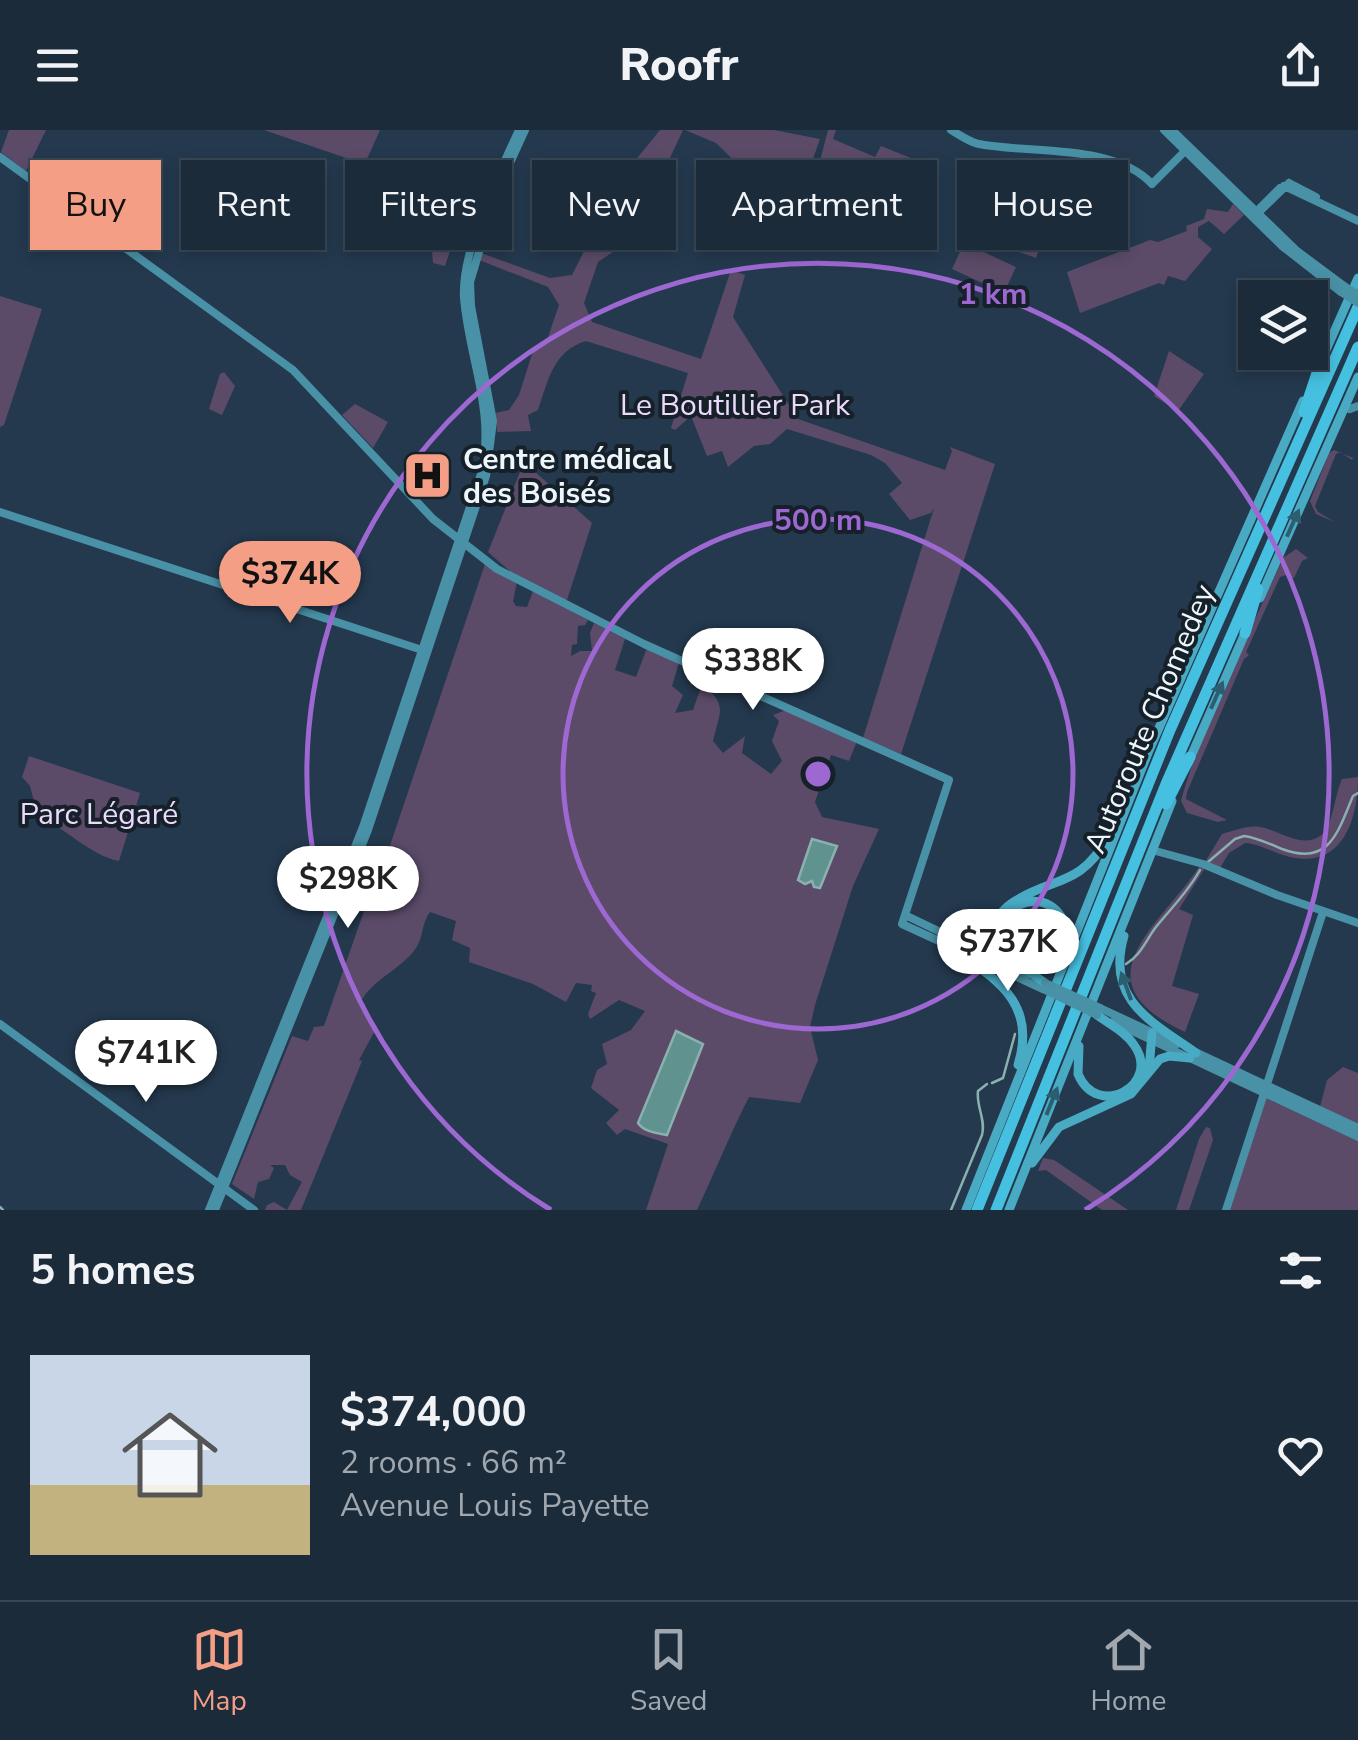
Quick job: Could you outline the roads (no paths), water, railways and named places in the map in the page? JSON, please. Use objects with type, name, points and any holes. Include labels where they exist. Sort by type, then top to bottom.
[{"type":"highway","name":"Autoroute Chomedey","points":[[978,1210],[1140,800],[1358,305]]},
{"type":"highway","name":"Autoroute Chomedey","points":[[996,1210],[1274,537],[1358,347]]},
{"type":"highway","points":[[1273,497],[1318,370]]},
{"type":"highway","points":[[1245,632],[1274,537]]},
{"type":"highway","points":[[1131,885],[1190,757]]},
{"type":"main road","points":[[1328,346],[1358,278]]},
{"type":"main road","points":[[1048,985],[1317,370]]},
{"type":"main road","points":[[1094,1012],[1128,1038],[1140,1058],[1136,1081],[1115,1096],[1095,1094],[1079,1076],[1076,1060],[1131,885],[1152,850],[1245,632],[1350,409],[1358,377]]},
{"type":"main road","points":[[953,943],[980,938],[1016,900],[1066,880],[1087,866],[1127,804]]},
{"type":"main road","points":[[1131,885],[1120,950],[1124,985],[1143,1016],[1193,1055]]},
{"type":"main road","points":[[966,1210],[1066,941],[1064,922],[1049,904],[1030,901],[1008,914],[1002,939],[1010,955],[1048,985]]},
{"type":"main road","points":[[990,961],[995,921]]},
{"type":"main road","points":[[953,943],[996,978],[1010,994],[1020,1017],[1022,1051],[998,1128]]},
{"type":"main road","points":[[1009,1210],[1094,1012]]},
{"type":"main road","points":[[1149,1073],[1152,1036]]},
{"type":"main road","points":[[1018,1187],[1042,1146],[1059,1127],[1127,1097],[1165,1057],[1193,1055]]},
{"type":"street","points":[[212,1210],[368,830],[481,474],[487,438],[483,390],[465,303],[465,276],[491,192],[522,130]]},
{"type":"street","points":[[951,130],[977,144],[1086,155],[1132,169],[1152,184],[1187,149]]},
{"type":"street","points":[[1168,130],[1299,262],[1358,295]]},
{"type":"street","points":[[0,157],[293,370],[384,467],[461,540],[510,575],[662,652],[950,780],[903,920],[1048,985],[1094,1012],[1358,1128]]},
{"type":"street","points":[[1255,214],[1291,186]]},
{"type":"street","points":[[1255,214],[1291,186]]},
{"type":"street","points":[[1291,186],[1358,218]]},
{"type":"street","points":[[1342,289],[1358,305]]},
{"type":"street","points":[[0,512],[424,651]]},
{"type":"street","points":[[1152,850],[1202,864],[1358,923]]},
{"type":"street","points":[[1226,1210],[1323,912]]},
{"type":"street","points":[[0,1024],[254,1210]]},
{"type":"street","points":[[1266,1089],[1358,1137]]},
{"type":"waterway","points":[[1208,862],[1244,836],[1298,853],[1322,849],[1337,833],[1353,796],[1358,793]]},
{"type":"waterway","points":[[1126,964],[1200,870]]},
{"type":"waterway","points":[[992,1083],[1003,1078],[1015,1034]]},
{"type":"waterway","points":[[951,1210],[982,1135],[978,1091],[987,1084]]},
{"type":"waterway","points":[[0,1207],[3,1210]]},
{"type":"place","name":"Centre médical des Boisés","points":[[428,476]]},
{"type":"park label","name":"Le Boutillier Park","points":[[735,405]]},
{"type":"park label","name":"Parc Légaré","points":[[99,814]]}]
